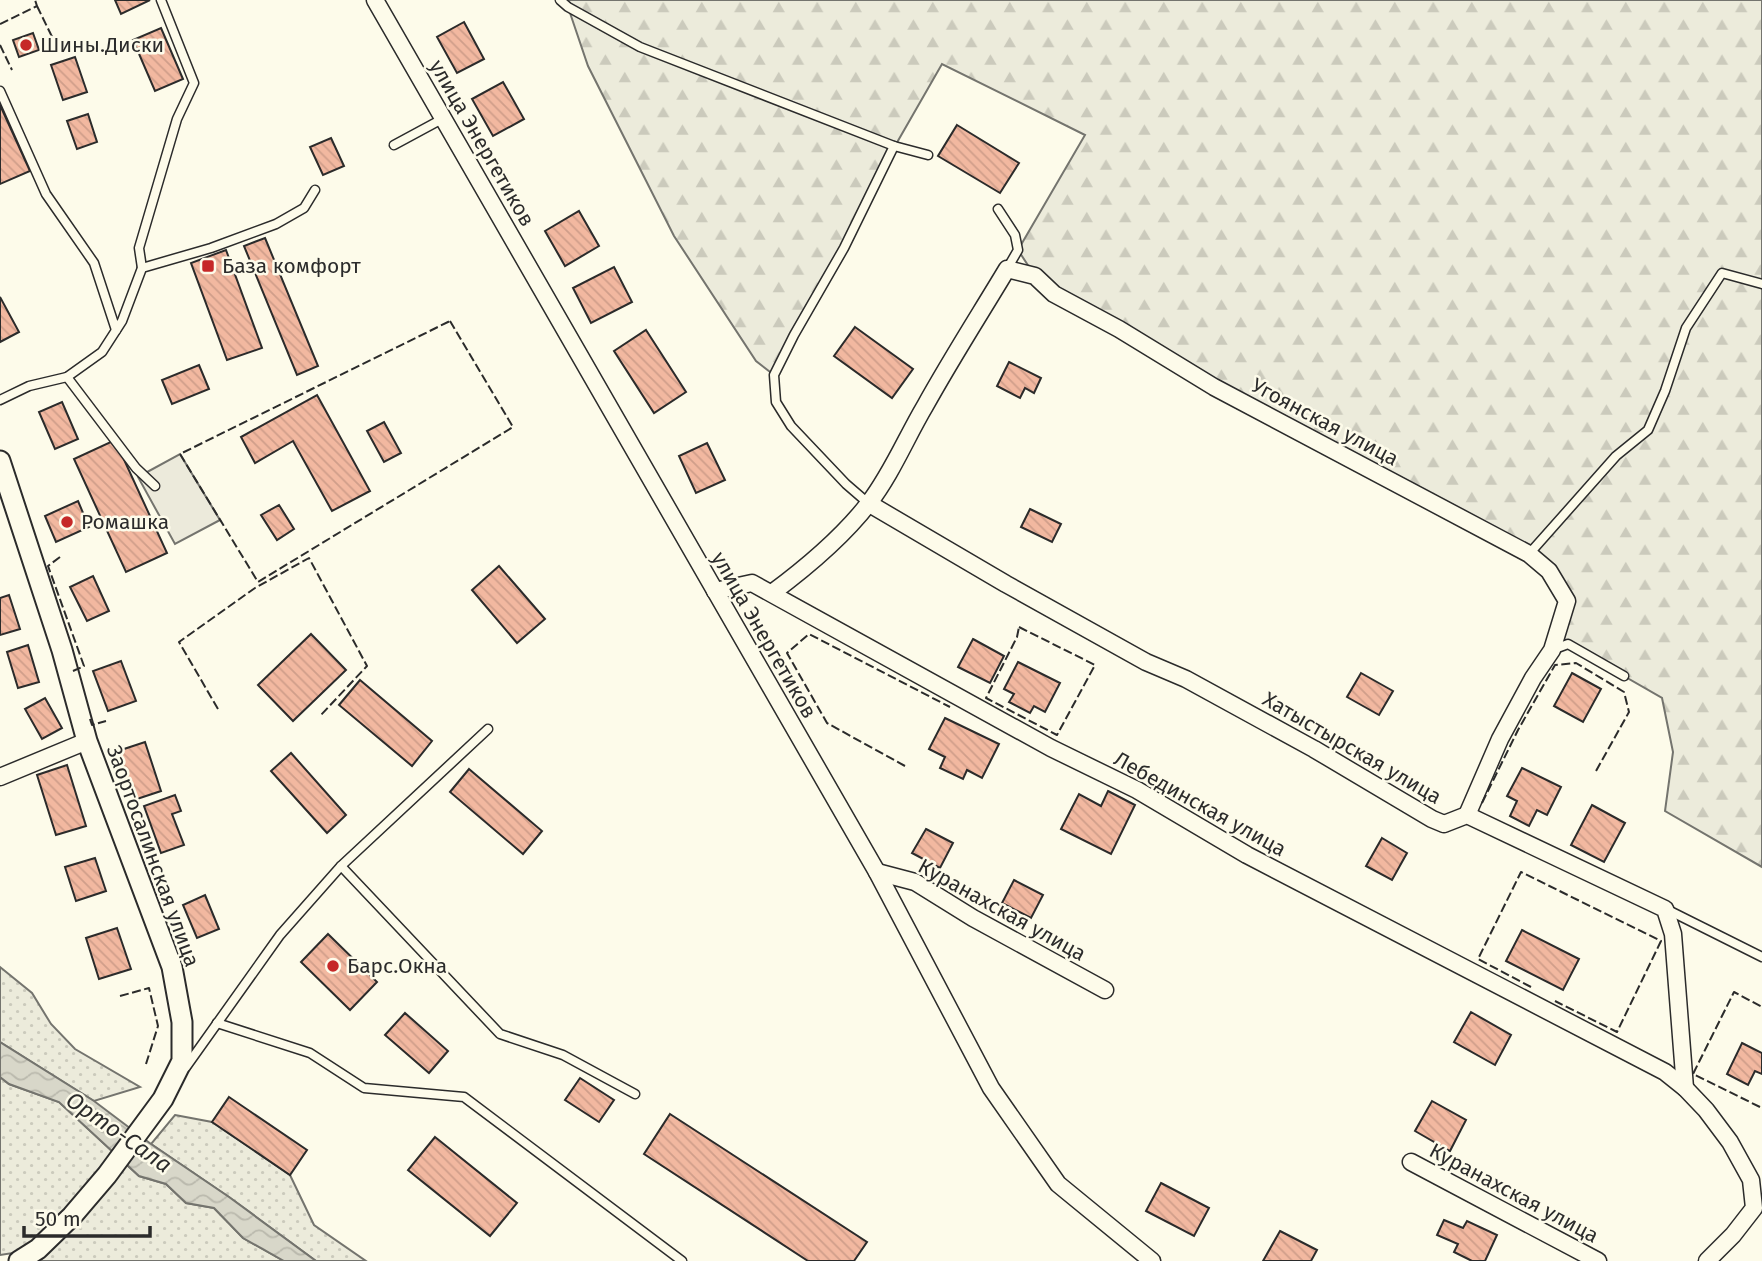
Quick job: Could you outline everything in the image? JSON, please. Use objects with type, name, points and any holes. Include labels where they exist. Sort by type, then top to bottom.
[{"type":"street","name":"улица Энергетиков","points":[[375,0],[877,872],[998,1099],[1058,1184],[1152,1261]]},
{"type":"street","points":[[772,593],[800,572],[844,531],[868,503],[890,472],[944,371],[1007,269]]},
{"type":"street","name":"Угоянская улица","points":[[1007,269],[1035,276],[1054,295],[1119,329],[1214,387],[1528,554],[1549,571],[1567,601],[1552,650],[1533,678],[1500,739],[1467,815]]},
{"type":"street","name":"Заортосалинская улица","points":[[0,461],[62,650],[87,741],[172,967],[182,1022],[182,1061],[163,1099],[107,1175],[72,1216],[38,1249],[19,1261]]},
{"type":"street","name":"Хатыстырская улица","points":[[868,503],[1006,584],[1146,662],[1186,679],[1432,819],[1444,824],[1467,815]]},
{"type":"street","name":"Лебединская улица","points":[[715,591],[752,583],[772,593],[1051,748],[1137,790],[1247,855],[1665,1072],[1685,1087],[1706,1110],[1730,1142],[1751,1180],[1754,1208],[1733,1235],[1707,1261]]},
{"type":"street","points":[[0,777],[87,741]]},
{"type":"street","points":[[1467,815],[1665,909],[1673,934],[1685,1087]]},
{"type":"street","name":"Куранахская улица","points":[[877,872],[915,882],[974,918],[1105,990]]},
{"type":"street","name":"Куранахская улица","points":[[1411,1162],[1598,1261]]},
{"type":"lane","points":[[0,400],[29,386],[67,377],[102,352],[122,321],[142,268],[139,248],[177,119],[194,83],[161,0]]},
{"type":"lane","points":[[560,0],[640,47],[894,146],[928,155]]},
{"type":"lane","points":[[0,91],[46,194],[94,263],[117,330]]},
{"type":"lane","points":[[394,145],[444,118]]},
{"type":"lane","points":[[868,503],[846,484],[791,426],[776,402],[775,375],[794,335],[855,226],[894,146]]},
{"type":"lane","points":[[142,268],[211,248],[276,224],[304,208],[315,190]]},
{"type":"lane","points":[[998,209],[1015,235],[1018,250],[1007,269]]},
{"type":"lane","points":[[1528,554],[1616,456],[1648,430],[1665,391],[1686,328],[1722,273],[1762,284]]},
{"type":"lane","points":[[67,377],[136,468],[155,486]]},
{"type":"lane","points":[[1552,650],[1568,644],[1624,676]]},
{"type":"lane","points":[[163,1099],[280,935],[341,866],[488,729]]},
{"type":"lane","points":[[341,866],[500,1034],[563,1055],[635,1094]]},
{"type":"lane","points":[[1665,909],[1762,957]]},
{"type":"lane","points":[[217,1023],[310,1053],[364,1088],[464,1097],[682,1261]]},
{"type":"green space","points":[[560,0],[1762,0],[1762,867],[1665,811],[1673,752],[1662,698],[1568,644],[1552,650],[1567,601],[1549,571],[1035,276],[1018,250],[1085,135],[942,64],[895,146],[774,375],[756,361],[674,236],[588,66],[568,7]]},
{"type":"green space","points":[[0,967],[32,993],[51,1024],[75,1049],[140,1087],[94,1101],[0,1042]]},
{"type":"green space","points":[[0,1077],[9,1084],[59,1102],[139,1176],[166,1184],[186,1203],[214,1208],[243,1238],[284,1261],[42,1261],[38,1249],[0,1255]]},
{"type":"green space","points":[[175,1115],[212,1122],[290,1175],[314,1225],[366,1261],[316,1261],[151,1144]]},
{"type":"shaded area","points":[[180,454],[220,520],[175,544],[138,477]]},
{"type":"water","name":"Орто-Сала","points":[[0,1042],[94,1101],[316,1261],[284,1261],[243,1238],[214,1208],[186,1203],[166,1184],[139,1176],[59,1102],[9,1084],[0,1077]]},
{"type":"building","points":[[115,0],[150,0],[121,14]]},
{"type":"building","points":[[464,22],[484,59],[457,73],[437,37]]},
{"type":"building","points":[[161,28],[183,79],[155,91],[133,40]]},
{"type":"building","points":[[33,33],[39,50],[19,57],[13,40]]},
{"type":"building","points":[[75,57],[87,92],[63,100],[51,65]]},
{"type":"building","points":[[503,82],[524,119],[493,136],[472,99]]},
{"type":"building","points":[[0,105],[30,171],[0,184]]},
{"type":"building","points":[[88,114],[97,142],[77,149],[67,121]]},
{"type":"building","points":[[957,125],[1019,163],[1000,193],[938,156]]},
{"type":"building","points":[[331,138],[344,166],[323,175],[310,147]]},
{"type":"building","points":[[579,211],[599,246],[565,266],[545,231]]},
{"type":"building","points":[[265,238],[318,366],[297,375],[244,246]]},
{"type":"building","points":[[226,250],[262,348],[227,360],[191,263]]},
{"type":"building","points":[[614,267],[632,302],[591,323],[573,288]]},
{"type":"building","points":[[0,297],[19,332],[0,342]]},
{"type":"building","points":[[855,327],[913,369],[892,398],[834,356]]},
{"type":"building","points":[[646,330],[686,392],[654,413],[614,351]]},
{"type":"building","points":[[1009,362],[1041,378],[1034,393],[1025,388],[1020,398],[997,386]]},
{"type":"building","points":[[199,365],[209,389],[172,404],[162,380]]},
{"type":"building","points":[[317,395],[370,491],[332,511],[293,441],[255,463],[241,437]]},
{"type":"building","points":[[62,402],[78,439],[55,449],[39,412]]},
{"type":"building","points":[[384,422],[401,453],[384,462],[367,431]]},
{"type":"building","points":[[115,440],[167,553],[126,572],[74,459]]},
{"type":"building","points":[[707,443],[725,480],[696,493],[679,456]]},
{"type":"building","points":[[78,501],[89,527],[56,542],[45,516]]},
{"type":"building","points":[[279,505],[294,529],[277,540],[261,515]]},
{"type":"building","points":[[1030,509],[1061,524],[1052,542],[1021,527]]},
{"type":"building","points":[[499,566],[545,619],[517,643],[472,590]]},
{"type":"building","points":[[93,576],[109,611],[87,621],[70,587]]},
{"type":"building","points":[[9,595],[20,629],[0,635],[0,598]]},
{"type":"building","points":[[311,634],[346,670],[293,721],[258,685]]},
{"type":"building","points":[[973,639],[1004,656],[990,683],[958,667]]},
{"type":"building","points":[[28,645],[39,682],[18,688],[7,652]]},
{"type":"building","points":[[121,661],[136,701],[108,711],[93,671]]},
{"type":"building","points":[[1018,662],[1060,683],[1045,712],[1034,706],[1030,713],[1009,702],[1014,694],[1004,689]]},
{"type":"building","points":[[1361,673],[1393,691],[1379,715],[1347,697]]},
{"type":"building","points":[[1572,673],[1601,689],[1583,722],[1554,706]]},
{"type":"building","points":[[360,680],[432,741],[412,766],[339,705]]},
{"type":"building","points":[[45,698],[62,728],[42,739],[25,709]]},
{"type":"building","points":[[945,718],[999,744],[982,778],[967,770],[963,779],[940,768],[945,757],[929,749]]},
{"type":"building","points":[[145,742],[161,791],[134,800],[118,751]]},
{"type":"building","points":[[291,753],[346,815],[327,833],[271,771]]},
{"type":"building","points":[[67,765],[86,826],[56,835],[37,775]]},
{"type":"building","points":[[1522,768],[1561,787],[1547,815],[1537,810],[1529,826],[1510,816],[1517,801],[1507,796]]},
{"type":"building","points":[[469,769],[542,831],[523,854],[450,792]]},
{"type":"building","points":[[1108,791],[1135,805],[1111,854],[1061,829],[1079,794],[1101,806]]},
{"type":"building","points":[[175,795],[181,811],[172,814],[184,845],[161,853],[144,806]]},
{"type":"building","points":[[1592,805],[1625,823],[1604,862],[1571,845]]},
{"type":"building","points":[[926,829],[953,843],[940,868],[912,853]]},
{"type":"building","points":[[1382,838],[1407,853],[1392,880],[1366,866]]},
{"type":"building","points":[[95,858],[106,891],[76,901],[65,867]]},
{"type":"building","points":[[1014,880],[1043,895],[1031,918],[1002,903]]},
{"type":"building","points":[[205,895],[219,929],[197,938],[183,905]]},
{"type":"building","points":[[117,928],[131,969],[99,979],[86,938]]},
{"type":"building","points":[[1522,930],[1579,959],[1563,990],[1506,961]]},
{"type":"building","points":[[328,934],[377,982],[350,1010],[301,962]]},
{"type":"building","points":[[1471,1012],[1511,1035],[1495,1065],[1454,1042]]},
{"type":"building","points":[[405,1013],[448,1051],[429,1073],[385,1035]]},
{"type":"building","points":[[1742,1043],[1762,1053],[1762,1074],[1755,1071],[1748,1085],[1727,1074]]},
{"type":"building","points":[[580,1078],[614,1100],[599,1122],[565,1100]]},
{"type":"building","points":[[229,1097],[307,1150],[290,1175],[212,1122]]},
{"type":"building","points":[[1432,1101],[1466,1120],[1450,1151],[1415,1131]]},
{"type":"building","points":[[670,1114],[867,1242],[854,1261],[808,1261],[644,1154]]},
{"type":"building","points":[[435,1137],[517,1203],[490,1236],[408,1170]]},
{"type":"building","points":[[1161,1183],[1209,1208],[1194,1236],[1146,1211]]},
{"type":"building","points":[[1444,1220],[1463,1228],[1467,1221],[1497,1235],[1485,1261],[1472,1261],[1454,1252],[1458,1244],[1437,1235]]},
{"type":"building","points":[[1280,1231],[1317,1250],[1311,1261],[1263,1261]]},
{"type":"fence","points":[[0,24],[37,6],[35,0]]},
{"type":"fence","points":[[37,6],[57,47]]},
{"type":"fence","points":[[0,45],[12,70]]},
{"type":"fence","points":[[450,321],[513,427],[258,582],[180,454],[450,321]]},
{"type":"fence","points":[[60,557],[48,566],[84,666],[73,671]]},
{"type":"fence","points":[[218,709],[179,642],[255,588],[309,558],[367,666],[320,716]]},
{"type":"fence","points":[[1019,627],[1095,665],[1057,735],[986,698],[1017,637],[1019,627]]},
{"type":"fence","points":[[905,766],[827,723],[787,653],[809,634],[950,707]]},
{"type":"fence","points":[[1482,803],[1518,730],[1555,665],[1576,663],[1624,692],[1629,712],[1596,771]]},
{"type":"fence","points":[[90,719],[92,725],[106,721]]},
{"type":"fence","points":[[1531,987],[1478,959],[1521,872],[1661,941],[1617,1032],[1555,1001]]},
{"type":"fence","points":[[120,996],[149,988],[158,1026],[146,1064]]},
{"type":"fence","points":[[1760,1107],[1693,1074],[1734,992],[1762,1007]]},
{"type":"place","name":"Шины.Диски","points":[[26,45]]},
{"type":"place","name":"База комфорт","points":[[208,266]]},
{"type":"place","name":"Ромашка","points":[[67,522]]},
{"type":"place","name":"Барс.Окна","points":[[333,966]]}]
